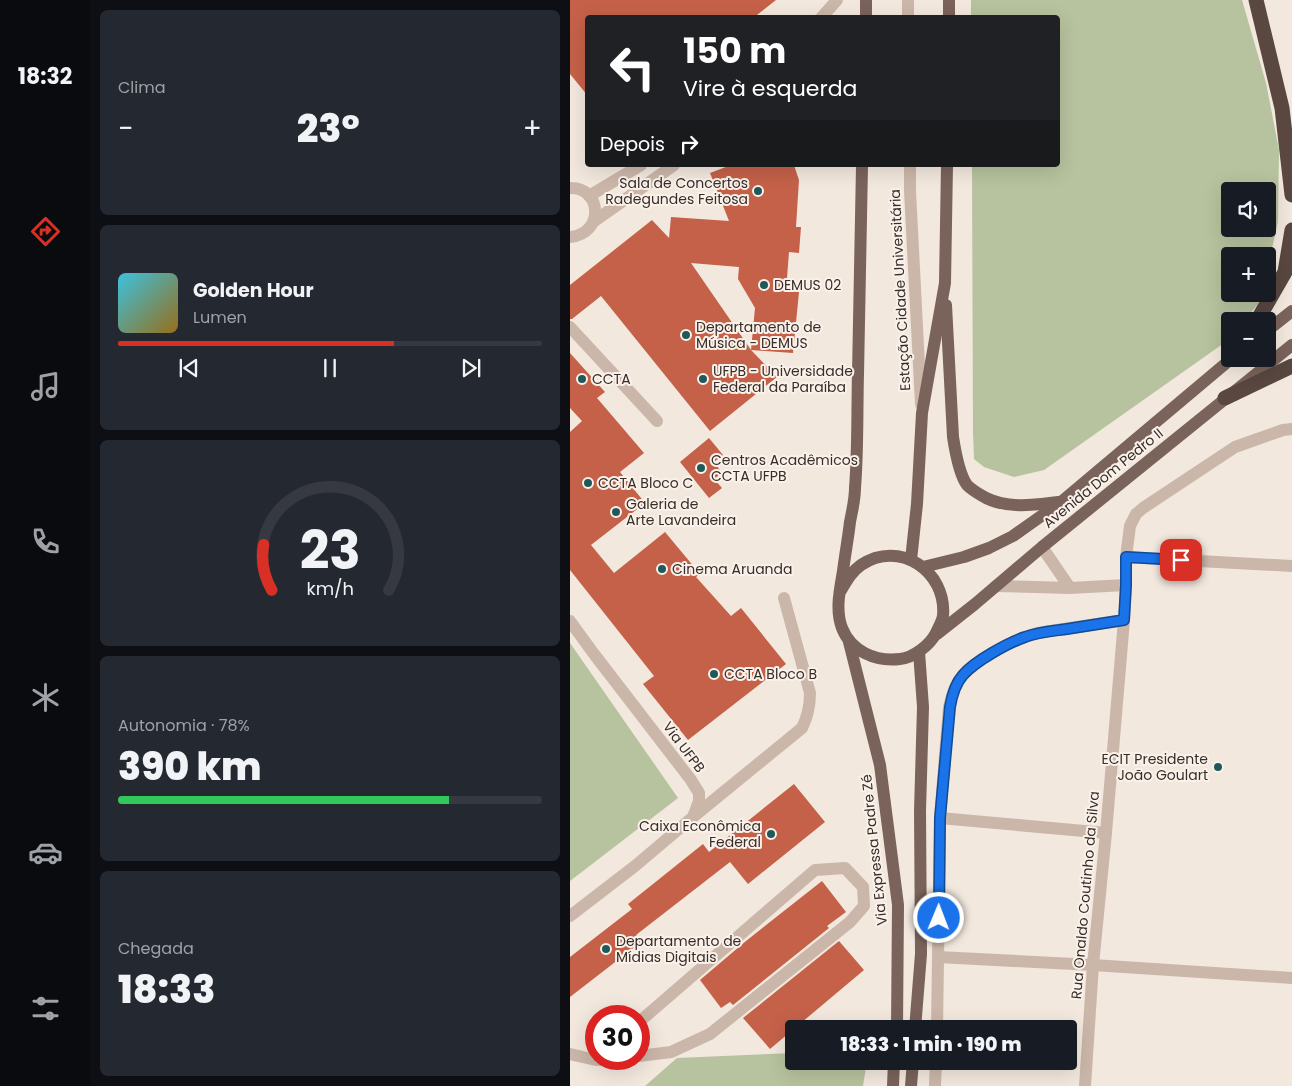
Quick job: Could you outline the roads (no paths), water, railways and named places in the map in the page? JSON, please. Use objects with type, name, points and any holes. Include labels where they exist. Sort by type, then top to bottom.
[{"type":"highway","points":[[1256,0],[1282,108],[1292,195]]},
{"type":"highway","points":[[1262,312],[1285,272],[1292,230]]},
{"type":"highway","points":[[1225,398],[1292,366]]},
{"type":"main road","points":[[866,0],[866,15]]},
{"type":"main road","points":[[949,0],[949,15]]},
{"type":"main road","points":[[840,592],[849,577],[861,565],[876,558],[903,557],[923,567],[936,581],[943,599],[943,618],[935,636],[919,652],[902,659],[883,660],[865,654],[849,642],[841,626],[838,609],[840,592],[855,490],[862,167]]},
{"type":"main road","points":[[946,167],[945,282],[953,437],[956,457],[966,483],[974,492],[994,502],[1015,506],[1061,502]]},
{"type":"main road","points":[[911,560],[917,504],[922,414],[945,282]]},
{"type":"main road","points":[[1276,324],[1292,311]]},
{"type":"main road","name":"Avenida Dom Pedro II","points":[[935,636],[1292,345]]},
{"type":"main road","name":"Avenida Dom Pedro II","points":[[923,567],[964,557],[989,548],[1013,536],[1061,502],[1221,367]]},
{"type":"main road","name":"Via Expressa Padre Zé","points":[[849,642],[880,765],[898,906],[897,1020]]},
{"type":"main road","points":[[916,1020],[921,954],[920,810],[922,707],[919,652]]},
{"type":"main road","points":[[892,1086],[893,1070]]},
{"type":"main road","points":[[911,1086],[912,1070]]},
{"type":"street","points":[[823,15],[837,0]]},
{"type":"street","points":[[908,0],[908,15]]},
{"type":"street","points":[[590,196],[638,167]]},
{"type":"street","points":[[593,222],[671,167]]},
{"type":"street","name":"Estação Cidade Universitária","points":[[910,167],[922,414]]},
{"type":"street","points":[[570,237],[578,237],[587,231],[596,213],[590,196],[583,190],[572,186]]},
{"type":"street","points":[[570,327],[657,421]]},
{"type":"street","name":"Rua Onaldo Coutinho da Silva","points":[[1085,1086],[1093,965],[1124,620],[1126,557],[1130,526],[1136,514],[1143,508],[1235,447],[1283,430],[1292,429]]},
{"type":"street","points":[[1042,547],[1070,588]]},
{"type":"street","points":[[1126,557],[1292,566]]},
{"type":"street","points":[[996,586],[1070,588],[1126,585]]},
{"type":"street","points":[[570,916],[635,866],[802,728],[810,709],[810,693],[784,598]]},
{"type":"street","points":[[937,1020],[940,818],[950,707],[956,686],[963,675],[977,663],[1026,636],[1124,620]]},
{"type":"street","name":"Via UFPB","points":[[570,621],[691,780],[699,793],[699,801],[693,817]]},
{"type":"street","points":[[940,818],[1106,833]]},
{"type":"street","points":[[650,1012],[815,870],[845,868],[862,887],[864,906],[850,922],[710,1034],[671,1052],[650,1055]]},
{"type":"street","points":[[938,957],[1292,978]]},
{"type":"street","points":[[570,1054],[585,1057]]},
{"type":"street","points":[[936,1070],[936,1086]]},
{"type":"place","name":"Sala de Concertos Radegundes Feitosa","points":[[758,191]]},
{"type":"place","name":"DEMUS 02","points":[[764,285]]},
{"type":"place","name":"Departamento de Música - DEMUS","points":[[686,335]]},
{"type":"place","name":"CCTA","points":[[582,379]]},
{"type":"place","name":"UFPB - Universidade Federal da Paraíba","points":[[703,379]]},
{"type":"place","name":"Centros Acadêmicos CCTA UFPB","points":[[701,468]]},
{"type":"place","name":"CCTA Bloco C","points":[[588,483]]},
{"type":"place","name":"Galeria de Arte Lavandeira","points":[[616,512]]},
{"type":"place","name":"Cinema Aruanda","points":[[662,569]]},
{"type":"place","name":"CCTA Bloco B","points":[[714,674]]},
{"type":"place","name":"ECIT Presidente João Goulart","points":[[1218,767]]},
{"type":"place","name":"Caixa Econômica Federal","points":[[771,834]]},
{"type":"place","name":"Departamento de Mídias Digitais","points":[[606,949]]}]
